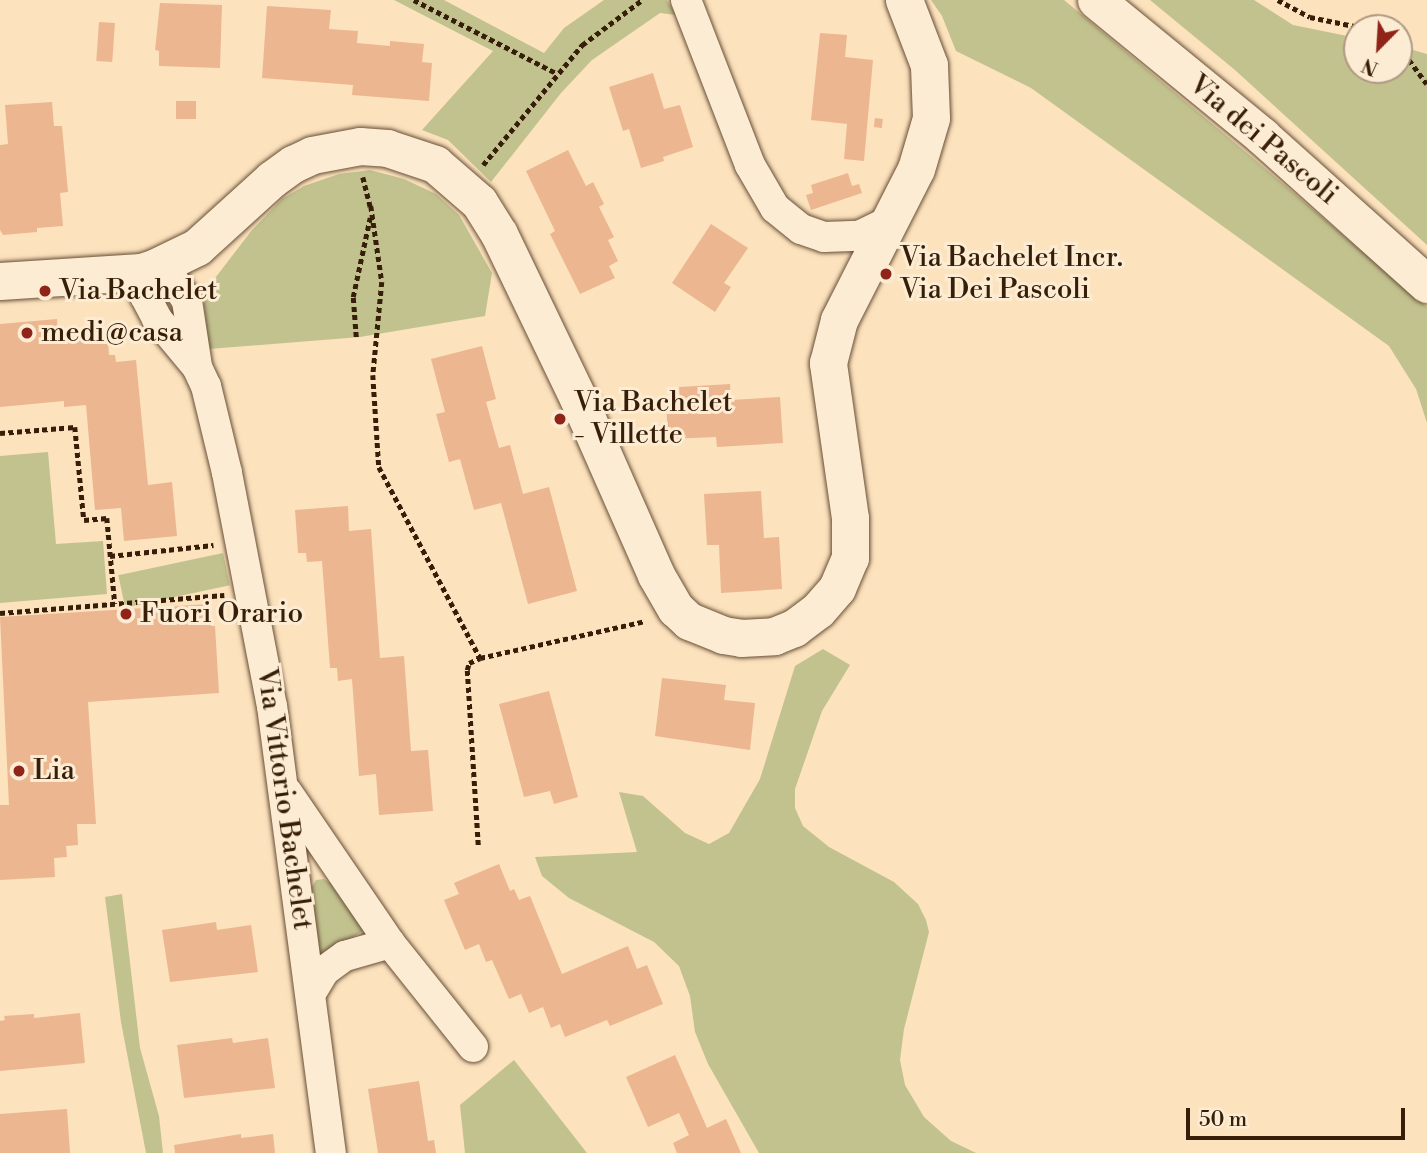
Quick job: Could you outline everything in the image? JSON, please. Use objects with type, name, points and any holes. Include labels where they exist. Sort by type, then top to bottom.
[{"type":"street","points":[[686,0],[750,165],[775,208],[801,229],[824,237],[859,236],[888,222]]},
{"type":"street","points":[[0,281],[149,269],[197,247],[293,164],[336,149],[360,146],[387,148],[435,164],[479,202],[499,234],[578,398],[665,593],[689,621],[704,629],[741,638],[774,636],[807,619],[828,600],[845,573],[852,539],[828,363],[839,320],[916,169],[931,118],[929,65],[904,0]]},
{"type":"street","name":"Via dei Pascoli","points":[[1096,0],[1262,136],[1427,284]]},
{"type":"street","points":[[187,301],[194,272],[216,231]]},
{"type":"street","points":[[149,269],[173,280],[187,301]]},
{"type":"street","name":"Via Vittorio Bachelet","points":[[149,269],[145,296],[157,319],[197,367],[206,386],[235,514],[260,639],[331,1153]]},
{"type":"street","points":[[77,275],[128,295],[157,319]]},
{"type":"street","name":"Via Vittorio Bachelet","points":[[187,301],[197,367]]},
{"type":"street","points":[[282,786],[390,943],[473,1047]]},
{"type":"street","points":[[311,993],[324,971],[345,956],[390,943]]},
{"type":"path","points":[[414,0],[556,74]]},
{"type":"path","points":[[465,188],[582,45],[642,0]]},
{"type":"path","points":[[1278,0],[1310,17],[1343,24]]},
{"type":"path","points":[[1413,65],[1427,84]]},
{"type":"path","points":[[361,166],[371,206],[382,282],[373,375],[379,467],[480,658]]},
{"type":"path","points":[[356,337],[353,297],[371,206]]},
{"type":"path","points":[[0,433],[75,427],[84,520],[107,518],[115,604]]},
{"type":"path","points":[[110,556],[225,544]]},
{"type":"path","points":[[0,613],[235,595]]},
{"type":"path","points":[[478,845],[467,670],[469,663],[480,658],[649,620]]},
{"type":"green space","points":[[394,0],[444,0],[544,53],[564,28],[604,0],[667,0],[676,15],[660,13],[592,60],[561,93],[491,182],[448,140],[422,130],[493,51]]},
{"type":"green space","points":[[931,0],[1064,0],[1247,153],[1427,307],[1427,423],[1416,389],[1389,346],[1031,88],[956,51],[942,16]]},
{"type":"green space","points":[[1150,0],[1254,0],[1293,25],[1343,35],[1343,84],[1413,84],[1413,50],[1427,54],[1427,245],[1235,70]]},
{"type":"green space","points":[[370,170],[404,179],[436,194],[459,215],[492,273],[485,316],[360,337],[209,349],[204,304],[209,286],[252,230],[282,199],[304,186],[339,174]]},
{"type":"green space","points":[[48,452],[56,544],[103,541],[107,594],[0,603],[0,456]]},
{"type":"green space","points":[[223,553],[230,585],[125,608],[118,575]]},
{"type":"green space","points":[[823,649],[850,665],[822,711],[795,789],[795,808],[803,826],[829,847],[894,882],[918,904],[929,932],[904,1029],[900,1060],[905,1085],[924,1117],[951,1141],[976,1153],[759,1153],[708,1064],[695,1032],[690,996],[679,966],[654,942],[569,898],[542,876],[535,857],[637,852],[619,792],[643,796],[685,833],[709,844],[729,833],[760,779],[795,666]]},
{"type":"green space","points":[[324,879],[330,883],[364,930],[325,955],[319,953],[310,890],[316,880]]},
{"type":"green space","points":[[122,894],[140,1048],[159,1116],[163,1153],[146,1153],[121,1022],[105,897]]},
{"type":"green space","points":[[514,1060],[587,1153],[465,1153],[460,1105]]},
{"type":"building","points":[[160,3],[222,5],[220,68],[159,66],[159,51],[155,50]]},
{"type":"building","points":[[267,6],[331,10],[329,29],[358,31],[357,43],[390,46],[390,41],[424,44],[422,62],[432,63],[429,101],[352,95],[353,85],[262,78]]},
{"type":"building","points":[[99,22],[115,23],[112,62],[96,61]]},
{"type":"building","points":[[820,33],[847,35],[845,57],[873,60],[864,161],[844,159],[847,124],[811,120]]},
{"type":"building","points":[[653,73],[664,109],[680,105],[693,147],[663,157],[664,161],[641,168],[629,129],[623,131],[609,87]]},
{"type":"building","points":[[176,101],[196,101],[196,119],[176,119]]},
{"type":"building","points":[[52,102],[54,126],[62,126],[68,192],[60,193],[63,226],[3,235],[0,230],[0,145],[8,144],[5,105]]},
{"type":"building","points":[[875,118],[883,119],[882,128],[874,127]]},
{"type":"building","points":[[568,150],[586,186],[593,182],[604,204],[599,207],[614,237],[608,240],[618,261],[609,266],[615,278],[580,294],[550,234],[555,231],[526,171]]},
{"type":"building","points":[[848,173],[852,186],[859,184],[862,193],[811,210],[806,195],[813,193],[811,185]]},
{"type":"building","points":[[711,224],[748,248],[724,283],[731,287],[715,312],[672,283]]},
{"type":"building","points":[[57,319],[58,339],[85,336],[86,343],[108,341],[109,355],[115,355],[116,362],[136,360],[148,485],[172,482],[177,536],[124,541],[121,508],[95,510],[86,405],[64,407],[64,401],[0,407],[0,324]]},
{"type":"building","points":[[482,346],[496,399],[486,402],[499,448],[510,445],[523,494],[549,487],[577,591],[528,604],[501,503],[474,510],[460,459],[449,462],[436,414],[445,412],[431,359]]},
{"type":"building","points":[[730,384],[731,400],[780,397],[783,443],[717,447],[716,437],[668,439],[666,401],[680,400],[679,387]]},
{"type":"building","points":[[761,491],[764,538],[779,537],[782,589],[721,593],[719,545],[707,545],[704,494]]},
{"type":"building","points":[[348,506],[349,531],[371,529],[380,658],[404,656],[411,751],[428,750],[433,811],[379,815],[376,774],[359,776],[352,679],[338,681],[337,668],[330,668],[322,561],[307,562],[306,553],[298,553],[295,510]]},
{"type":"building","points":[[210,604],[211,626],[215,626],[219,693],[88,702],[96,824],[77,824],[78,845],[66,846],[67,857],[54,858],[55,877],[0,880],[0,805],[9,805],[0,617]]},
{"type":"building","points":[[662,678],[726,685],[724,700],[755,703],[750,750],[655,736]]},
{"type":"building","points":[[549,691],[578,797],[554,804],[550,791],[524,797],[499,704]]},
{"type":"building","points":[[499,864],[510,891],[514,889],[519,900],[530,896],[562,974],[628,946],[637,969],[647,965],[663,1004],[610,1026],[607,1020],[565,1037],[560,1024],[551,1028],[543,1007],[529,1013],[521,994],[509,999],[492,960],[486,962],[479,944],[465,950],[444,900],[459,894],[454,883]]},
{"type":"building","points":[[216,922],[217,930],[251,925],[258,972],[170,982],[162,930]]},
{"type":"building","points":[[80,1013],[85,1063],[0,1071],[0,1021],[5,1020],[4,1016],[34,1014],[34,1018]]},
{"type":"building","points":[[232,1038],[233,1043],[268,1038],[275,1088],[184,1098],[177,1045]]},
{"type":"building","points":[[675,1055],[707,1128],[726,1119],[741,1153],[677,1153],[673,1143],[689,1135],[679,1113],[648,1127],[626,1077]]},
{"type":"building","points":[[419,1081],[428,1141],[434,1140],[436,1153],[378,1153],[368,1089]]},
{"type":"building","points":[[67,1109],[70,1153],[0,1153],[0,1114]]},
{"type":"building","points":[[241,1134],[241,1138],[273,1134],[275,1153],[175,1153],[174,1145]]},
{"type":"place","name":"Via Bachelet Incr. Via Dei Pascoli","points":[[886,274]]},
{"type":"place","name":"Via Bachelet","points":[[45,291]]},
{"type":"place","name":"medi@casa","points":[[27,333]]},
{"type":"place","name":"Via Bachelet - Villette","points":[[560,419]]},
{"type":"place","name":"Fuori Orario","points":[[126,614]]},
{"type":"place","name":"Lia","points":[[19,771]]}]
